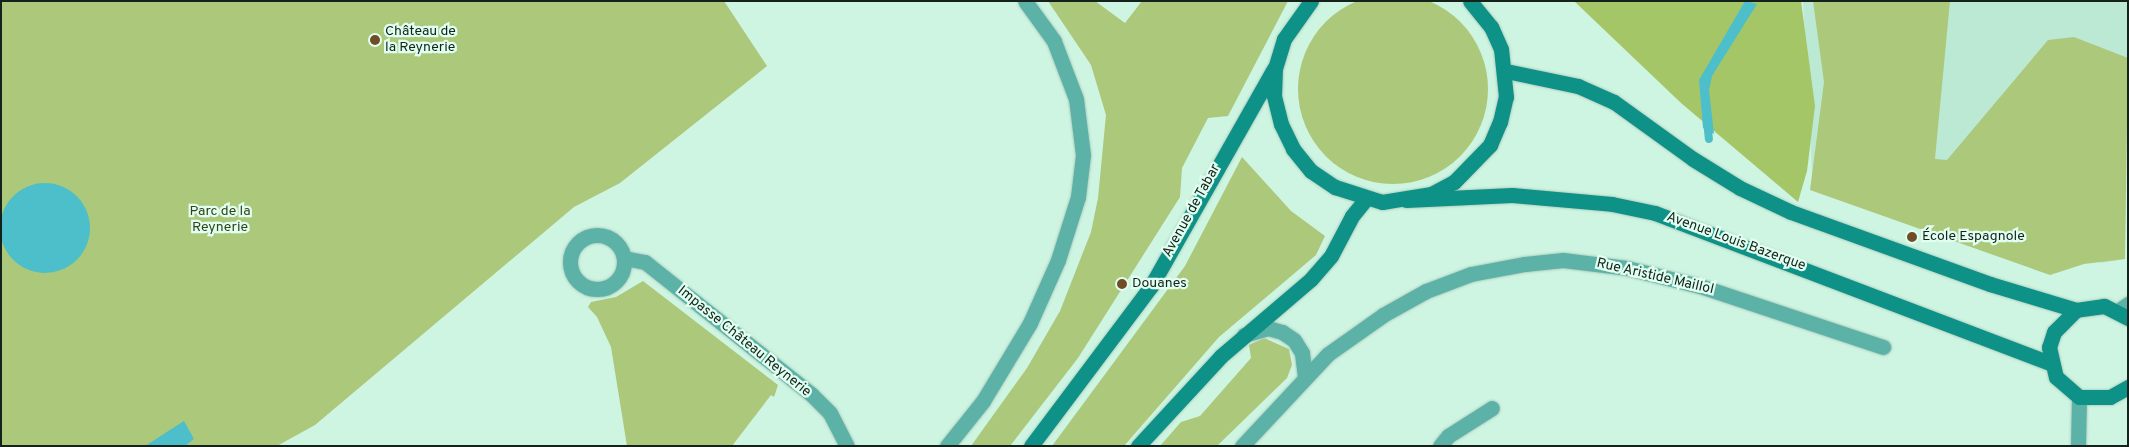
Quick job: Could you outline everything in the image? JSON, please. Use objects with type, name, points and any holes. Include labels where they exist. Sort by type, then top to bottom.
[{"type":"main road","points":[[1138,446],[1242,335],[1311,279],[1331,256],[1352,216],[1365,200],[1334,187],[1311,171],[1293,149],[1280,124],[1274,96],[1275,68],[1284,39],[1311,1]]},
{"type":"main road","points":[[1406,200],[1454,182],[1484,152],[1500,122],[1506,71],[1491,27],[1474,4]]},
{"type":"main road","name":"Avenue de Tabar","points":[[1031,446],[1151,286],[1275,68]]},
{"type":"main road","points":[[1506,71],[1578,86],[1614,102],[1693,159],[1740,188],[1791,212],[1972,278],[2076,310],[2104,306],[2124,311]]},
{"type":"main road","name":"Avenue Louis Bazerque","points":[[1365,200],[1519,195],[1612,204],[1655,213],[2050,363]]},
{"type":"main road","points":[[2076,310],[2054,332],[2050,363],[2061,383],[2079,397],[2095,400],[2127,390]]},
{"type":"street","points":[[947,446],[983,401],[1030,323],[1058,260],[1078,197],[1083,155],[1076,99],[1054,41],[1025,1]]},
{"type":"street","name":"Impasse Château Reynerie","points":[[624,258],[644,262],[812,396],[830,413],[847,446]]},
{"type":"street","name":"Rue Aristide Maillol","points":[[1242,446],[1305,376],[1356,333],[1426,292],[1484,270],[1563,260],[1619,266],[1700,286],[1883,347]]},
{"type":"street","points":[[1242,335],[1268,328],[1282,332],[1294,340],[1302,353],[1305,376]]},
{"type":"street","points":[[2078,446],[2079,397]]},
{"type":"street","points":[[1440,446],[1448,436],[1492,408]]},
{"type":"shaded area","points":[[1803,1],[2128,1],[2125,259],[2102,263],[1813,190]]},
{"type":"green space","points":[[1402,-6],[1412,-5],[1438,5],[1453,15],[1467,29],[1477,44],[1484,61],[1487,70],[1487,108],[1477,134],[1467,149],[1453,163],[1438,173],[1412,183],[1384,184],[1374,183],[1348,173],[1333,163],[1319,149],[1309,134],[1299,108],[1298,80],[1299,70],[1309,44],[1319,29],[1333,15],[1348,5],[1374,-5]]},
{"type":"green space","name":"Parc de la Reynerie","points":[[1,1],[724,1],[767,66],[620,183],[574,207],[315,425],[277,446],[1,446]]},
{"type":"green space","points":[[1048,1],[1095,1],[1125,23],[1142,1],[1288,1],[1228,116],[1208,118],[1182,168],[1180,197],[1078,358],[1010,446],[971,446],[1027,368],[1060,311],[1091,232],[1098,198],[1106,115],[1091,65]]},
{"type":"green space","points":[[1574,1],[1801,1],[1815,106],[1807,171],[1798,202],[1681,103]]},
{"type":"green space","points":[[1813,1],[1950,1],[1935,159],[1947,160],[2048,40],[2074,37],[2128,58],[2125,259],[2084,264],[2050,275],[1810,190],[1824,82]]},
{"type":"green space","points":[[1242,157],[1291,211],[1325,236],[1316,255],[1219,337],[1124,446],[1052,446],[1185,266]]},
{"type":"green space","points":[[643,281],[778,385],[774,397],[771,395],[732,446],[627,446],[611,347],[597,317],[588,307],[591,302],[616,297]]},
{"type":"green space","points":[[1264,338],[1289,349],[1292,365],[1287,378],[1217,446],[1160,446],[1181,422],[1200,416],[1251,358],[1249,345]]},
{"type":"water","points":[[1745,1],[1757,4],[1712,76],[1709,90],[1714,134],[1703,128],[1699,80]]},
{"type":"water","points":[[45,183],[62,186],[77,196],[87,211],[90,228],[87,245],[77,260],[62,270],[45,273],[28,270],[13,260],[3,245],[0,228],[3,211],[13,196],[28,186]]},
{"type":"water","points":[[184,421],[194,439],[185,446],[145,446]]},
{"type":"waterway","points":[[1707,121],[1709,139]]},
{"type":"place","name":"Château de la Reynerie","points":[[375,40]]},
{"type":"place","name":"École Espagnole","points":[[1912,237]]},
{"type":"place","name":"Douanes","points":[[1122,284]]}]
